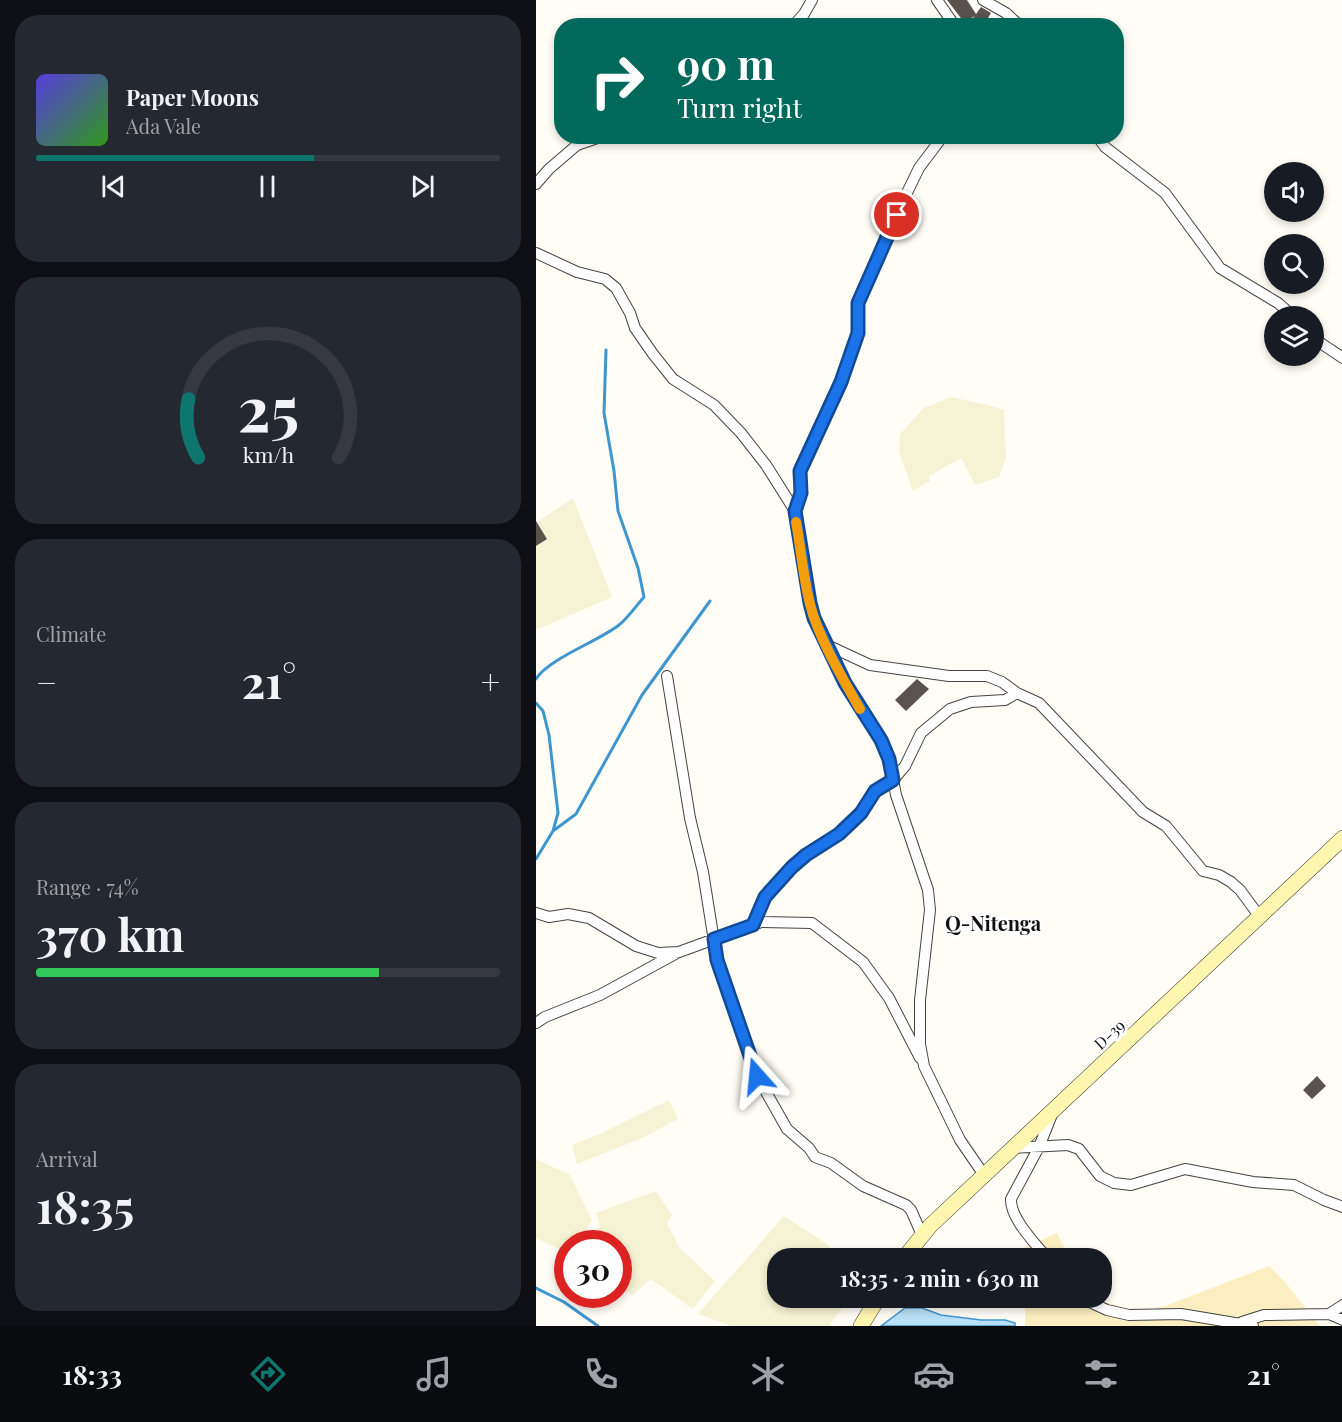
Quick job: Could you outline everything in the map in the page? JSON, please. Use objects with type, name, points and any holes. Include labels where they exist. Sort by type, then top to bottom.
[{"type":"main road","name":"D-39","points":[[912,1248],[930,1226],[1343,838]]},
{"type":"main road","points":[[861,1326],[872,1308]]},
{"type":"street","points":[[800,18],[812,0]]},
{"type":"street","points":[[937,0],[949,18]]},
{"type":"street","points":[[983,0],[1011,18]]},
{"type":"street","points":[[536,184],[549,169],[580,144]]},
{"type":"street","points":[[795,511],[801,493],[800,471],[841,382],[858,333],[858,303],[886,236],[919,168],[937,144]]},
{"type":"street","points":[[1103,144],[1165,193],[1220,268],[1281,306]]},
{"type":"street","points":[[536,253],[577,272],[605,279],[617,288],[635,328],[648,349],[673,379],[713,405],[741,433],[766,465],[795,511],[810,603],[845,683],[881,740],[889,759],[896,795],[929,890],[930,910],[920,1000],[920,1044],[924,1065]]},
{"type":"street","points":[[1324,344],[1343,358]]},
{"type":"street","points":[[827,645],[870,665],[949,675],[987,676],[1039,703],[1143,812],[1166,826],[1203,871],[1218,874],[1231,882],[1240,890],[1260,917]]},
{"type":"street","points":[[667,676],[690,818],[703,872],[717,960],[757,1076],[787,1129],[809,1148],[815,1157],[831,1163],[863,1186],[906,1205],[911,1210],[922,1235]]},
{"type":"street","points":[[753,925],[765,897],[792,867],[839,834],[861,813],[875,791],[893,780],[905,766],[921,733],[950,709],[971,702],[1004,700],[1017,693]]},
{"type":"street","points":[[536,913],[549,917],[568,914],[589,918],[636,946],[658,953],[679,952]]},
{"type":"street","points":[[536,1023],[545,1017],[600,995],[679,952],[714,939],[761,922],[812,922],[863,962],[889,998],[960,1140],[984,1175]]},
{"type":"street","points":[[1040,1248],[1010,1207],[1011,1199],[1039,1147],[1055,1109]]},
{"type":"street","points":[[1013,1148],[1068,1145],[1079,1149],[1100,1176],[1114,1183],[1131,1185],[1186,1169],[1253,1182],[1294,1185],[1343,1207]]},
{"type":"street","points":[[1329,1314],[1343,1305]]},
{"type":"street","points":[[1103,1308],[1129,1315],[1181,1314],[1253,1326]]},
{"type":"street","points":[[1239,1323],[1264,1315],[1329,1314],[1343,1320]]},
{"type":"shaded area","points":[[951,397],[1004,410],[1006,458],[999,477],[975,485],[961,458],[929,476],[930,481],[913,491],[899,452],[900,434],[924,408]]},
{"type":"shaded area","points":[[573,498],[612,597],[536,630],[536,523]]},
{"type":"shaded area","points":[[669,1100],[678,1119],[640,1139],[577,1164],[572,1145],[600,1134]]},
{"type":"shaded area","points":[[536,1159],[570,1175],[592,1220],[586,1230],[554,1230],[554,1247],[536,1238]]},
{"type":"shaded area","points":[[656,1191],[672,1215],[667,1223],[679,1247],[715,1281],[693,1309],[651,1279],[633,1295],[632,1230],[597,1230],[600,1226],[596,1213]]},
{"type":"shaded area","points":[[784,1216],[830,1248],[767,1248],[767,1308],[842,1308],[829,1326],[732,1326],[698,1314]]},
{"type":"sand","points":[[1057,1233],[1064,1248],[1023,1248]]},
{"type":"sand","points":[[1269,1266],[1320,1326],[1025,1326],[1025,1308],[1112,1308],[1112,1304],[1141,1312],[1168,1305]]},
{"type":"water","points":[[905,1308],[922,1308],[941,1315],[981,1320],[1005,1320],[1015,1323],[1015,1326],[881,1326]]},
{"type":"building","points":[[947,0],[967,0],[976,14],[981,7],[991,13],[988,18],[973,18],[975,16],[961,18]]},
{"type":"building","points":[[536,521],[547,539],[536,546]]},
{"type":"building","points":[[917,679],[929,689],[906,711],[895,700]]},
{"type":"building","points":[[1317,1076],[1326,1086],[1312,1099],[1303,1090]]},
{"type":"waterway","points":[[536,679],[551,664],[619,625],[644,597],[638,568],[618,511],[604,413],[606,350]]},
{"type":"waterway","points":[[553,831],[576,814],[642,695],[710,601]]},
{"type":"waterway","points":[[536,703],[543,711],[549,735],[558,813],[553,831],[536,859]]},
{"type":"waterway","points":[[536,1288],[564,1302],[598,1326]]},
{"type":"slow traffic","points":[[796,522],[814,618],[860,709]]},
{"type":"district","name":"Q-Nitenga","points":[[993,922]]},
{"type":"route","points":[[757,1076],[717,960],[714,939],[753,925],[765,897],[792,867],[839,834],[861,813],[875,791],[893,780],[889,759],[881,740],[845,683],[814,618],[795,511],[801,493],[800,471],[841,382],[858,333],[858,303],[897,215]]}]
